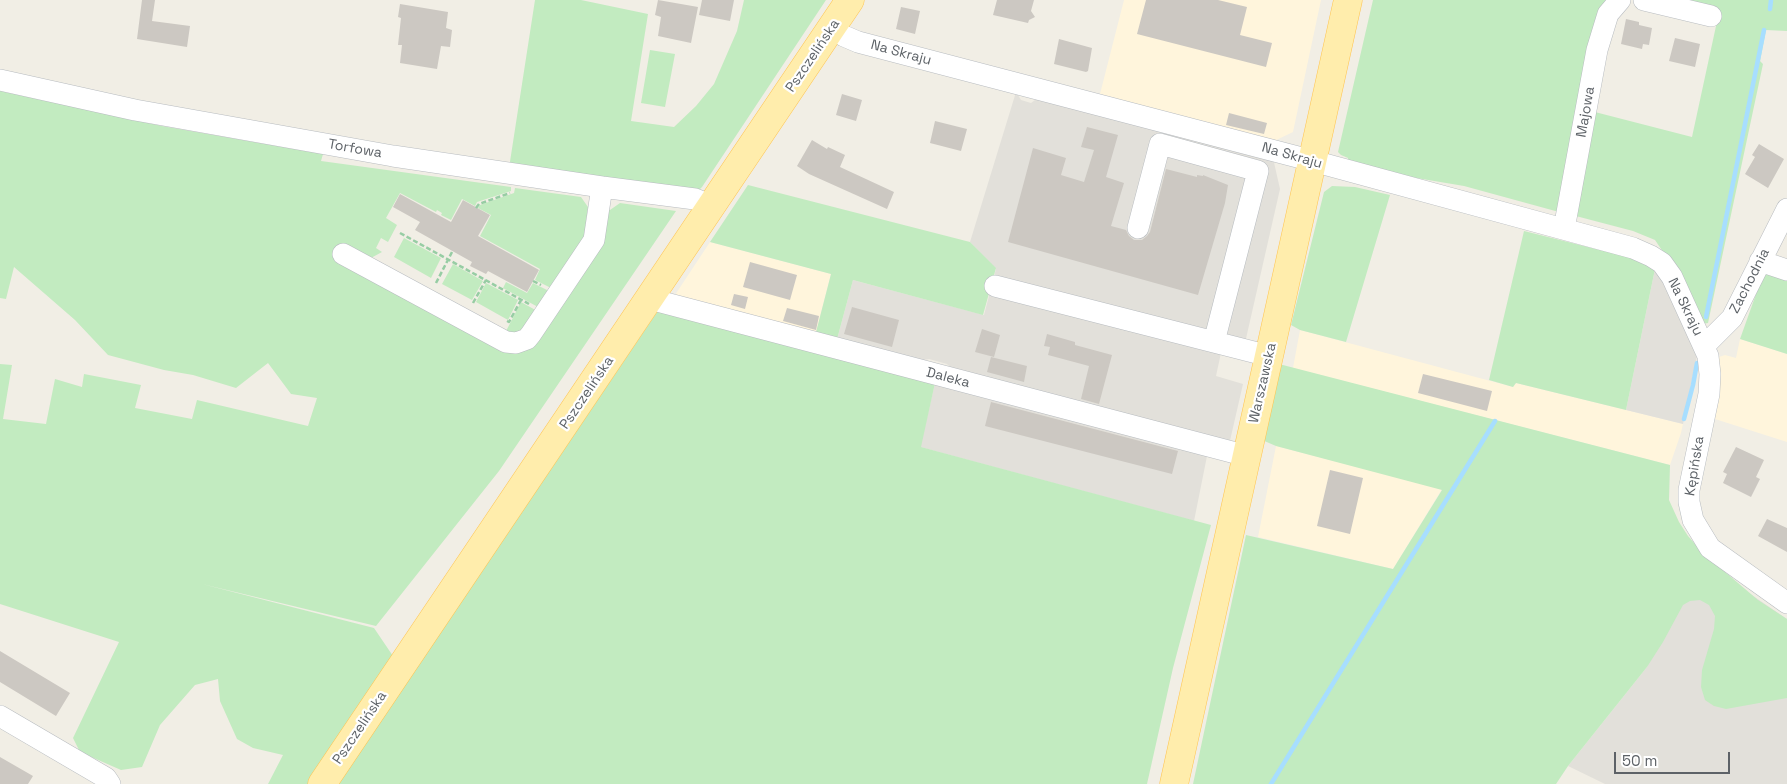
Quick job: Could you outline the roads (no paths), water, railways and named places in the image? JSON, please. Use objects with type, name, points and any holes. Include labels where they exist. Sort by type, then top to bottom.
[{"type":"main road","name":"Pszczelińska","points":[[322,784],[850,0]]},
{"type":"main road","name":"Warszawska","points":[[1176,775],[1348,0]]},
{"type":"street","name":"Majowa","points":[[1564,229],[1597,50],[1608,14],[1620,0]]},
{"type":"street","points":[[1644,0],[1711,16]]},
{"type":"street","name":"Na Skraju","points":[[832,28],[858,42],[1313,161],[1642,251],[1662,264],[1672,277],[1704,346]]},
{"type":"street","name":"Torfowa","points":[[0,80],[144,112],[393,156],[695,199],[712,206]]},
{"type":"street","points":[[1138,228],[1160,144],[1258,171],[1214,342]]},
{"type":"street","points":[[343,254],[506,342],[516,343],[527,339],[531,334],[594,240],[602,187]]},
{"type":"street","name":"Zachodnia","points":[[1704,346],[1732,318],[1787,209]]},
{"type":"street","points":[[1760,261],[1787,270]]},
{"type":"street","points":[[995,286],[1269,356]]},
{"type":"street","name":"Daleka","points":[[650,299],[1247,456]]},
{"type":"street","name":"Kępińska","points":[[1704,346],[1708,356],[1710,384],[1689,490],[1689,502],[1693,520],[1710,548],[1786,598]]},
{"type":"street","points":[[0,716],[106,778],[110,784]]},
{"type":"waterway","points":[[1770,9],[1771,0]]},
{"type":"waterway","points":[[1706,317],[1764,30]]},
{"type":"waterway","points":[[1684,419],[1697,363]]},
{"type":"waterway","points":[[1271,784],[1495,421]]}]
